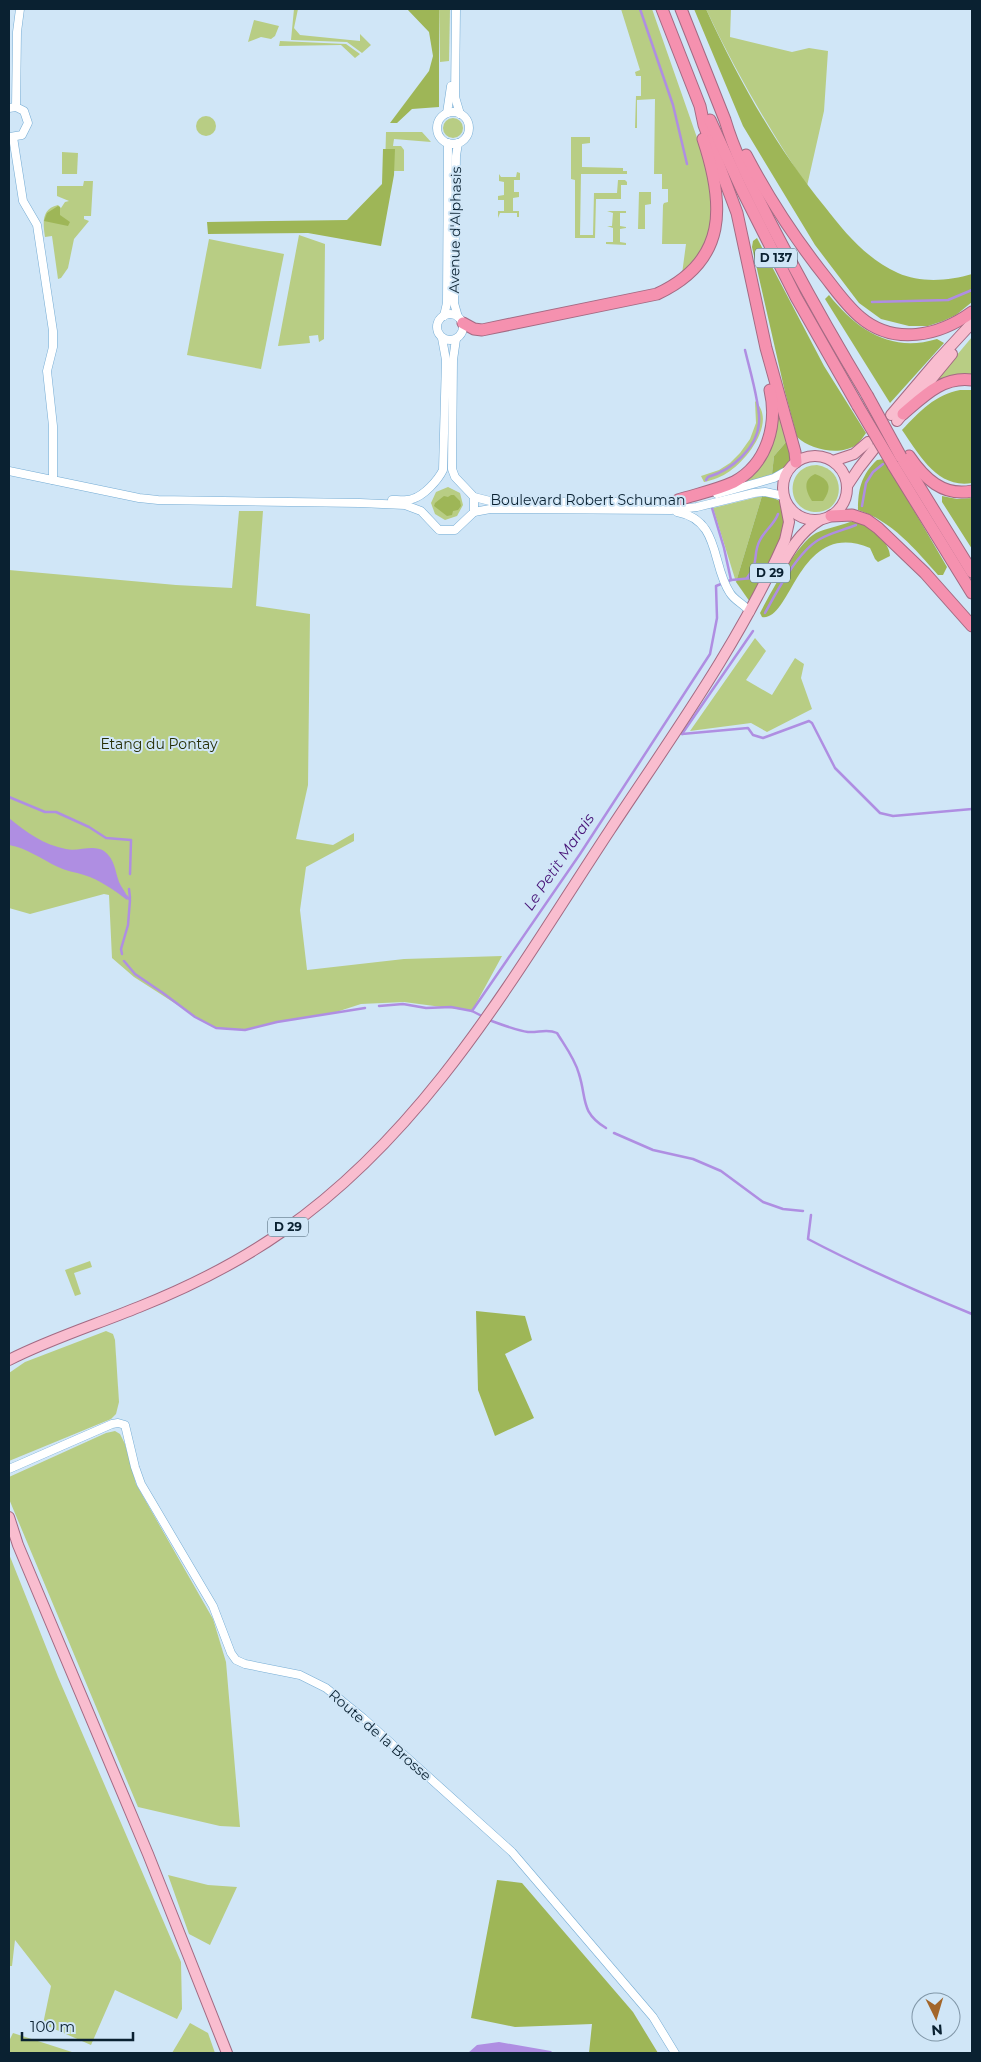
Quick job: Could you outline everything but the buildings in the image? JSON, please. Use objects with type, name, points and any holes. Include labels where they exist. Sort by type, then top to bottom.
[{"type":"highway","name":"D 137","points":[[662,9],[700,106],[710,120],[742,190],[796,297],[858,406],[900,458],[972,572]]},
{"type":"highway","name":"D 137","points":[[681,9],[730,134],[750,180],[787,255],[867,395],[972,593]]},
{"type":"highway","points":[[700,106],[704,125],[737,213],[775,384],[795,452],[792,466]]},
{"type":"highway","points":[[460,320],[474,329],[482,330],[629,300],[657,294],[674,286],[692,272],[705,255],[716,228],[717,215],[716,188],[698,127],[700,106]]},
{"type":"highway","points":[[725,120],[735,132],[760,181],[785,222],[816,266],[860,317],[887,330],[903,334],[921,334],[949,327],[972,312]]},
{"type":"highway","points":[[678,500],[720,488],[737,480],[757,461],[770,436],[773,407],[757,305]]},
{"type":"highway","points":[[897,417],[938,386],[951,380],[972,380]]},
{"type":"highway","points":[[900,458],[919,470],[935,485],[948,491],[972,491]]},
{"type":"highway","points":[[826,518],[852,515],[867,520],[878,528],[925,573],[972,626]]},
{"type":"main road","points":[[897,417],[937,361],[972,323]]},
{"type":"main road","points":[[897,417],[972,330]]},
{"type":"main road","points":[[832,461],[854,454],[871,445],[847,486],[843,503],[826,518],[813,520],[800,516],[794,512],[784,499],[783,483],[792,466],[810,456],[826,457],[842,469],[847,486]]},
{"type":"main road","name":"D 29","points":[[735,640],[786,540],[789,522],[784,499]]},
{"type":"main road","name":"D 29","points":[[9,1360],[34,1348],[143,1306],[198,1281],[250,1253],[293,1224],[341,1186],[388,1142],[433,1091],[485,1019],[752,617],[795,542],[803,533],[826,518]]},
{"type":"main road","name":"D 29","points":[[9,1354],[34,1348]]},
{"type":"main road","points":[[9,1517],[18,1545],[148,1854],[227,2053]]},
{"type":"main road","points":[[9,1529],[18,1545]]},
{"type":"street","points":[[20,9],[13,108],[24,111],[28,123],[25,132],[11,137],[23,201],[37,225],[53,331],[53,346],[47,371],[53,426],[53,480]]},
{"type":"street","points":[[447,113],[450,93],[451,9]]},
{"type":"street","points":[[456,9],[456,98],[460,114],[467,122],[469,129],[464,139],[458,143],[448,143],[439,136],[437,126],[441,117],[447,113],[460,114]]},
{"type":"street","name":"Avenue d'Alphasis","points":[[444,316],[447,302],[448,143]]},
{"type":"street","name":"Avenue d'Alphasis","points":[[458,143],[456,156],[454,294],[455,308],[460,320]]},
{"type":"street","points":[[9,471],[139,498],[158,500],[405,505],[421,511],[439,530],[455,530],[474,512],[474,497],[455,476],[452,469],[451,407],[453,350],[456,339],[463,331],[460,320],[451,314],[444,316],[439,321],[437,328],[442,338],[446,360],[444,461],[440,477],[421,495],[413,499],[360,503]]},
{"type":"street","points":[[442,338],[456,339]]},
{"type":"street","name":"Boulevard Robert Schuman","points":[[474,497],[490,501],[628,502],[678,500],[706,497],[774,478],[792,466]]},
{"type":"street","points":[[440,477],[455,476]]},
{"type":"street","name":"Boulevard Robert Schuman","points":[[474,512],[490,509],[671,510],[697,507],[765,492],[784,499]]},
{"type":"street","points":[[421,495],[421,511]]},
{"type":"street","points":[[671,510],[691,516],[705,528],[713,542],[722,576],[730,594],[750,612]]},
{"type":"street","name":"Route de la Brosse","points":[[9,1469],[112,1424],[125,1425],[134,1467],[141,1484],[213,1606],[231,1653],[236,1660],[245,1664],[300,1675],[326,1688],[356,1712],[512,1852],[653,2017],[675,2053]]},
{"type":"green space","points":[[294,9],[298,9],[294,28],[300,35],[360,41],[360,34],[371,45],[362,53],[347,42],[291,40]]},
{"type":"green space","points":[[407,9],[439,9],[439,107],[412,109],[397,123],[390,123],[429,71],[433,56],[429,32]]},
{"type":"green space","points":[[439,9],[450,9],[449,61],[440,62]]},
{"type":"green space","points":[[621,9],[652,9],[709,172],[714,211],[707,242],[693,264],[682,274],[686,244],[662,244],[663,205],[668,202],[668,189],[662,189],[662,174],[654,174],[655,99],[637,100],[637,128],[635,128],[636,96],[641,96],[641,76],[636,76],[635,72],[640,70]]},
{"type":"green space","points":[[694,9],[706,9],[731,61],[774,136],[807,184],[857,245],[887,267],[907,276],[935,280],[972,274],[972,302],[956,315],[928,326],[909,326],[881,319],[859,303],[815,245],[743,126]]},
{"type":"green space","points":[[706,9],[731,9],[730,37],[792,52],[809,48],[828,51],[824,111],[807,186],[753,99]]},
{"type":"green space","points":[[254,20],[279,26],[275,36],[271,39],[261,37],[248,42]]},
{"type":"green space","points":[[280,41],[346,44],[360,54],[355,58],[341,45],[279,46]]},
{"type":"green space","points":[[206,116],[213,119],[216,126],[213,133],[206,136],[199,133],[196,126],[199,119]]},
{"type":"green space","points":[[453,118],[460,121],[463,128],[460,135],[453,138],[446,135],[443,128],[446,121]]},
{"type":"green space","points":[[386,132],[422,132],[431,142],[394,139],[393,146],[401,146],[404,150],[404,171],[385,171]]},
{"type":"green space","points":[[571,137],[590,137],[590,143],[582,144],[582,167],[623,168],[623,171],[627,171],[627,174],[581,174],[580,235],[593,235],[594,193],[617,193],[618,180],[625,180],[627,182],[627,185],[621,185],[621,199],[596,199],[595,238],[575,238],[575,180],[571,179]]},
{"type":"green space","points":[[383,149],[395,149],[394,175],[381,246],[308,233],[208,234],[207,222],[347,220],[382,184]]},
{"type":"green space","points":[[62,152],[78,153],[77,174],[62,174]]},
{"type":"green space","points":[[517,172],[520,173],[520,180],[514,180],[514,192],[519,192],[519,197],[513,198],[513,211],[519,211],[519,217],[517,217],[517,213],[500,213],[498,218],[498,211],[504,211],[504,200],[498,200],[498,196],[504,195],[504,182],[499,181],[499,174],[501,177],[516,177]]},
{"type":"green space","points":[[84,181],[93,181],[91,216],[84,216],[84,219],[89,221],[74,239],[68,268],[61,278],[58,279],[52,236],[45,237],[44,217],[52,207],[58,205],[61,208],[65,202],[69,201],[57,196],[57,186],[83,186]]},
{"type":"green space","points":[[639,192],[651,192],[651,204],[645,205],[645,229],[638,229]]},
{"type":"green space","points":[[58,206],[60,207],[60,215],[70,222],[68,226],[44,221],[47,213]]},
{"type":"green space","points":[[607,211],[626,211],[626,213],[620,213],[620,226],[626,228],[620,229],[620,242],[626,243],[626,245],[606,244],[606,242],[613,242],[613,228],[607,226],[612,226],[613,213]]},
{"type":"green space","points":[[299,235],[325,244],[324,339],[319,342],[318,335],[309,336],[310,343],[278,346]]},
{"type":"green space","points":[[757,238],[824,366],[866,433],[857,444],[849,448],[834,451],[826,450],[803,442],[797,437],[752,247],[753,241]]},
{"type":"green space","points":[[209,239],[284,254],[261,369],[187,355]]},
{"type":"green space","points":[[829,295],[851,319],[876,335],[905,343],[920,343],[937,339],[944,343],[890,403],[825,299]]},
{"type":"green space","points":[[972,337],[972,376],[931,386]]},
{"type":"green space","points":[[960,390],[972,390],[972,483],[949,481],[939,475],[922,459],[902,430],[921,410],[943,395]]},
{"type":"green space","points":[[755,401],[761,409],[763,419],[762,429],[752,449],[730,471],[704,482],[701,476],[719,470],[730,463],[750,439],[756,423]]},
{"type":"green space","points":[[776,412],[779,412],[787,441],[774,456],[772,474],[737,486],[756,466]]},
{"type":"green space","points":[[787,441],[792,457],[781,471],[772,474],[774,456]]},
{"type":"green space","points":[[884,459],[947,567],[943,575],[938,575],[912,546],[882,521],[858,510],[860,489],[867,471],[877,460]]},
{"type":"green space","points":[[817,465],[827,469],[834,475],[839,491],[837,499],[832,506],[824,511],[814,512],[804,509],[797,503],[793,487],[799,472],[807,467]]},
{"type":"green space","points":[[815,474],[824,478],[828,484],[828,492],[823,501],[812,501],[808,494],[806,486],[808,479]]},
{"type":"green space","points":[[448,487],[460,493],[463,505],[457,516],[445,520],[435,514],[431,503],[436,492]]},
{"type":"green space","points":[[454,495],[460,501],[461,506],[458,510],[453,511],[452,515],[447,516],[434,506],[444,496],[448,497]]},
{"type":"green space","points":[[762,496],[736,582],[713,508]]},
{"type":"green space","points":[[762,496],[769,496],[780,501],[785,515],[782,539],[750,602],[736,582]]},
{"type":"green space","points":[[942,496],[957,499],[972,498],[972,549],[942,502]]},
{"type":"green space","name":"Etang du Pontay","points":[[239,511],[263,511],[256,606],[310,614],[308,785],[296,839],[333,845],[354,833],[354,841],[306,867],[300,910],[307,970],[404,959],[502,956],[472,1011],[404,1002],[361,1004],[330,1014],[277,1022],[245,1030],[216,1028],[134,977],[112,958],[109,895],[104,894],[30,914],[9,908],[9,570],[176,585],[232,588]]},
{"type":"green space","points":[[850,522],[862,523],[876,533],[884,541],[890,556],[878,562],[870,548],[846,543],[827,547],[812,558],[800,573],[781,604],[772,614],[762,617],[760,613],[770,594],[801,547],[816,533]]},
{"type":"green space","points":[[755,638],[766,651],[746,680],[772,695],[795,658],[804,664],[801,678],[812,709],[767,732],[751,723],[690,731]]},
{"type":"green space","points":[[90,1261],[92,1267],[74,1273],[81,1294],[75,1296],[65,1270]]},
{"type":"green space","points":[[476,1311],[525,1316],[532,1340],[505,1354],[534,1418],[495,1436],[478,1390]]},
{"type":"green space","points":[[106,1331],[113,1334],[115,1340],[119,1402],[116,1414],[111,1419],[9,1461],[9,1373],[25,1362]]},
{"type":"green space","points":[[115,1431],[120,1434],[125,1444],[136,1484],[213,1619],[226,1662],[240,1827],[220,1826],[138,1807],[9,1499],[9,1477],[106,1433]]},
{"type":"green space","points":[[9,1554],[58,1677],[181,1962],[182,2009],[177,2019],[115,1990],[91,2045],[43,2024],[51,1986],[15,1940],[12,1966],[9,1966]]},
{"type":"green space","points":[[168,1875],[208,1885],[237,1887],[210,1945],[189,1934]]},
{"type":"green space","points":[[497,1880],[522,1883],[633,2012],[658,2053],[589,2053],[592,2024],[515,2027],[471,2018]]},
{"type":"green space","points":[[190,2023],[208,2033],[215,2053],[172,2053]]},
{"type":"green space","points":[[13,2033],[75,2053],[9,2053],[9,2041]]},
{"type":"shaded area","points":[[9,818],[29,833],[58,847],[71,850],[95,848],[104,851],[113,861],[127,900],[96,880],[61,868],[28,851],[9,845]]},
{"type":"shaded area","points":[[499,2042],[551,2051],[553,2053],[468,2053],[477,2045]]},
{"type":"waterway","points":[[640,9],[673,105],[687,164]]},
{"type":"waterway","points":[[872,302],[948,300],[972,290]]},
{"type":"waterway","points":[[706,480],[742,457],[754,441],[757,432],[759,423],[758,407],[745,350]]},
{"type":"waterway","points":[[862,506],[866,483],[873,472],[883,464]]},
{"type":"waterway","points":[[712,508],[731,580]]},
{"type":"waterway","points":[[747,578],[755,563],[756,550],[760,540],[778,514]]},
{"type":"waterway","points":[[765,613],[789,572],[812,545],[828,535],[856,525]]},
{"type":"waterway","name":"Le Petit Marais","points":[[472,1011],[580,854],[710,654],[717,618],[716,586],[731,580],[753,578]]},
{"type":"waterway","points":[[682,734],[753,631]]},
{"type":"waterway","name":"Le Petit Marais","points":[[682,734],[748,728],[753,735],[763,738],[809,721],[812,723],[835,768],[880,813],[893,816],[972,809]]},
{"type":"waterway","points":[[9,797],[45,812],[56,812],[89,827],[106,838],[131,840],[130,874]]},
{"type":"waterway","points":[[129,889],[130,898]]},
{"type":"waterway","points":[[122,954],[121,949],[128,925],[130,900],[126,896]]},
{"type":"waterway","points":[[124,961],[135,974],[195,1017],[216,1028],[245,1030],[277,1022],[365,1008]]},
{"type":"waterway","points":[[379,1006],[403,1004],[426,1008],[451,1007],[472,1011],[484,1017]]},
{"type":"waterway","points":[[489,1020],[524,1031],[550,1031],[557,1033],[577,1068],[588,1110],[606,1128]]},
{"type":"waterway","points":[[614,1133],[653,1150],[693,1159],[721,1171],[763,1202],[783,1209],[803,1211]]},
{"type":"waterway","points":[[811,1215],[808,1239],[930,1297],[972,1314]]}]
